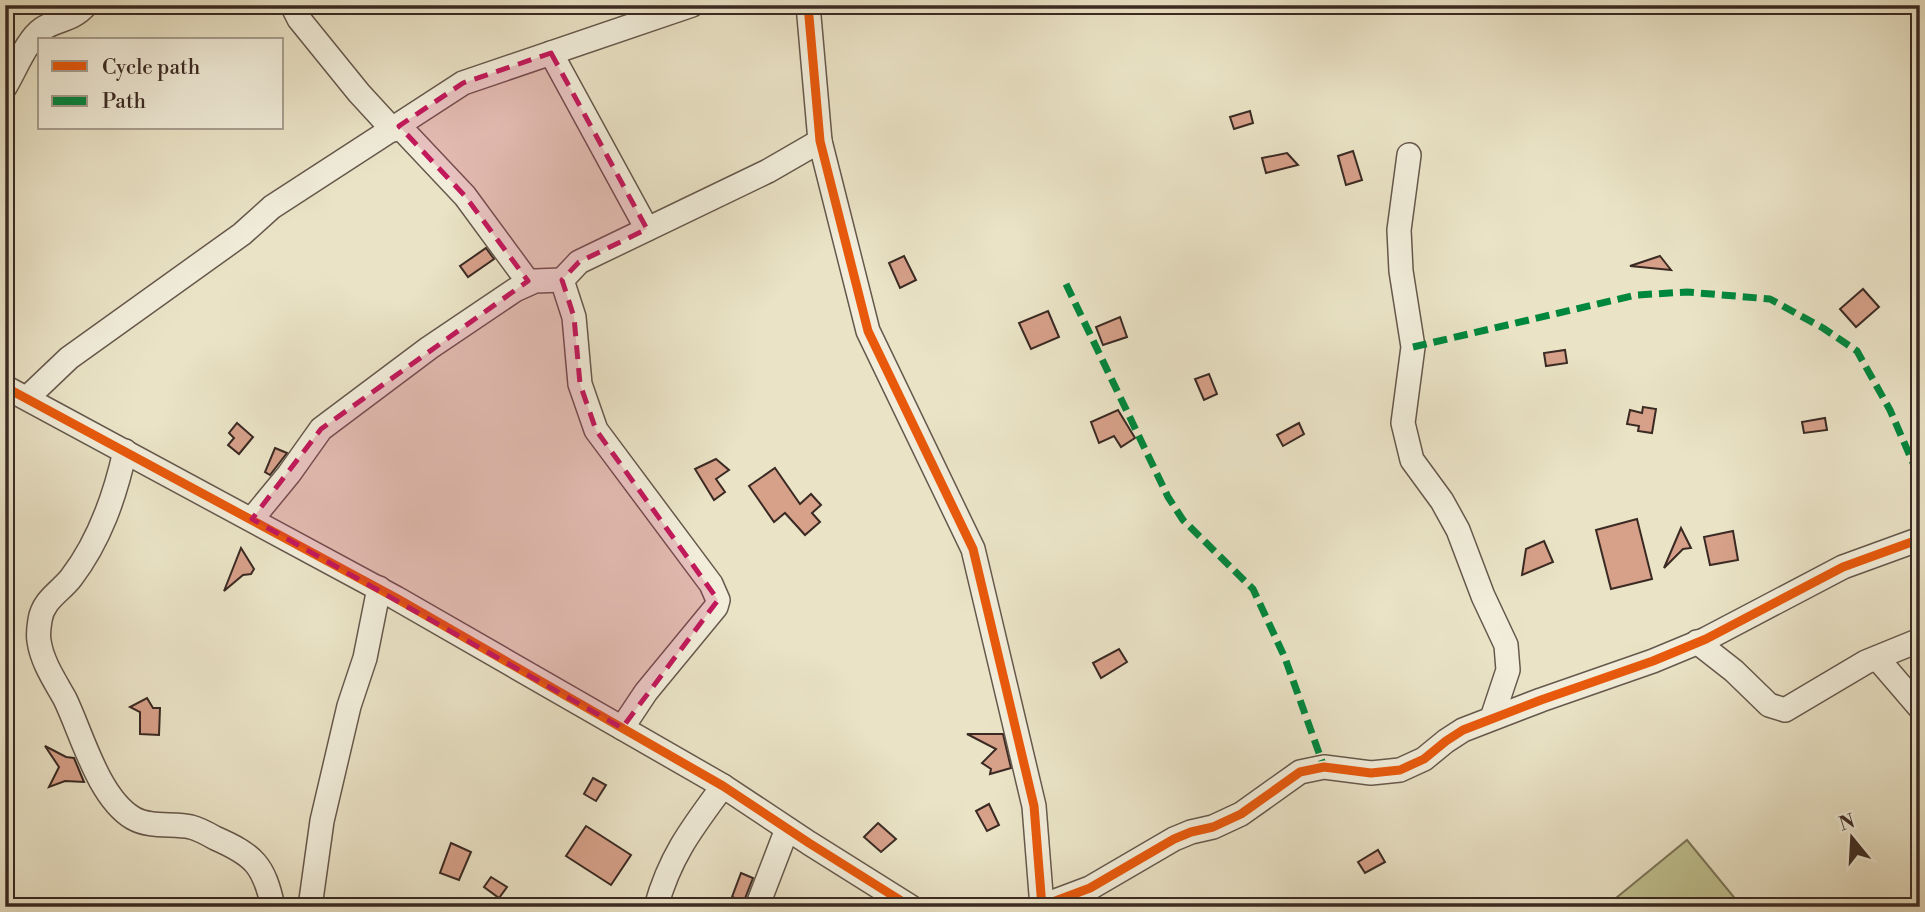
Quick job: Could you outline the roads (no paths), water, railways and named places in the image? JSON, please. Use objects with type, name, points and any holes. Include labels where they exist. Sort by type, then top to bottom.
[{"type":"street","points":[[5,87],[34,36],[43,28],[67,20],[86,5]]},
{"type":"street","points":[[292,5],[299,19],[359,93],[465,196],[529,283]]},
{"type":"street","points":[[27,398],[69,358],[242,234],[272,207],[463,83],[692,5]]},
{"type":"street","points":[[808,5],[820,141],[868,331],[973,549],[1034,806],[1042,906],[1090,888],[1174,839],[1213,827],[1241,814],[1300,772],[1324,767],[1371,773],[1400,770],[1424,759],[1463,730],[1653,661],[1697,642],[1843,568],[1920,539]]},
{"type":"street","points":[[551,53],[647,229]]},
{"type":"street","points":[[252,519],[321,429],[429,348],[515,290],[535,281],[562,281],[579,262],[768,171],[820,141]]},
{"type":"street","points":[[1409,155],[1399,230],[1401,271],[1413,347],[1403,423],[1412,460],[1458,530],[1483,596],[1506,645],[1508,670],[1492,718]]},
{"type":"street","points":[[562,281],[574,317],[580,384],[596,430],[704,573],[718,600],[716,607],[646,692],[622,728]]},
{"type":"street","points":[[5,387],[379,588],[723,786],[911,907]]},
{"type":"street","points":[[125,451],[118,484],[106,519],[71,578],[47,602],[40,616],[38,640],[49,670],[93,762],[107,790],[118,804],[134,819],[160,825],[193,827],[246,852],[268,881],[273,907]]},
{"type":"street","points":[[310,907],[322,821],[349,706],[365,658],[379,588]]},
{"type":"street","points":[[1697,642],[1734,671],[1769,705],[1785,710],[1877,658],[1920,640]]},
{"type":"street","points":[[1877,658],[1920,708]]},
{"type":"street","points":[[656,907],[664,879],[676,853],[723,786]]},
{"type":"street","points":[[757,907],[787,829]]}]
